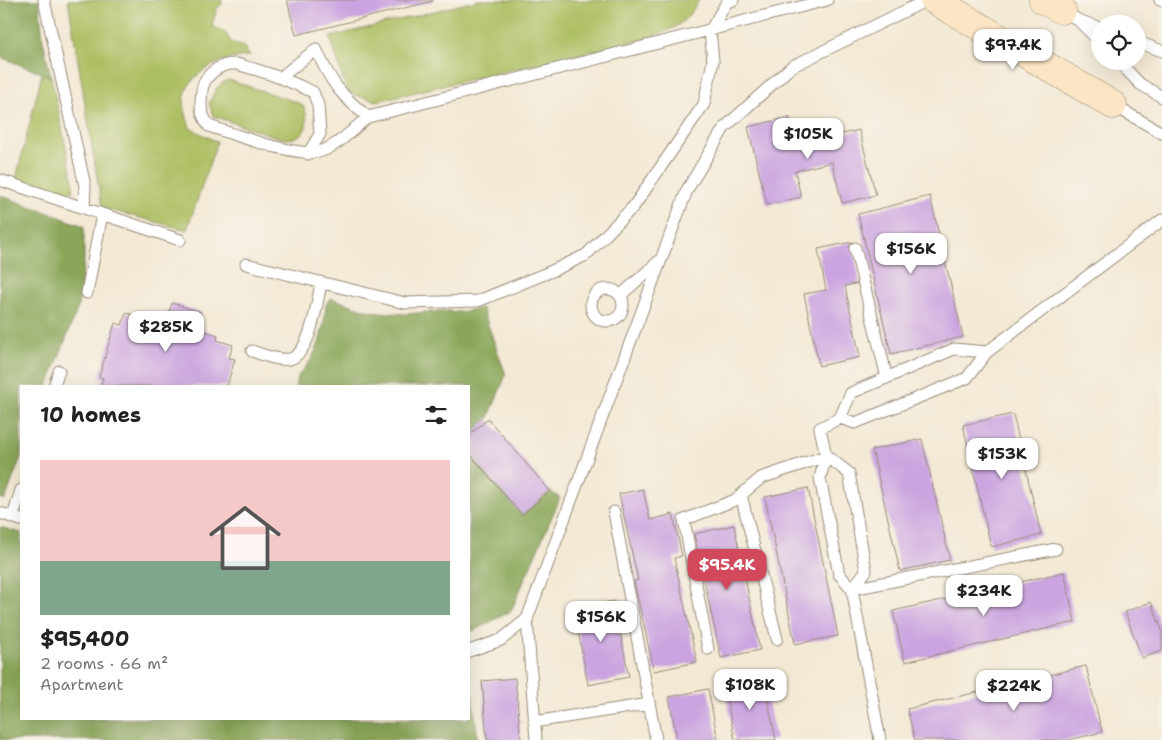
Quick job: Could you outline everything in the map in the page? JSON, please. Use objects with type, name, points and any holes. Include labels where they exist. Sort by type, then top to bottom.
[{"type":"street","points":[[934,0],[1113,105]]},
{"type":"lane","points":[[44,0],[85,186],[84,208]]},
{"type":"lane","points":[[246,264],[404,303],[478,301],[552,271],[586,254],[634,206],[704,104],[713,61],[710,31],[727,2],[733,0]]},
{"type":"lane","points":[[308,154],[320,134],[318,105],[313,92],[281,77],[234,64],[219,68],[207,75],[203,84],[200,103],[202,117],[209,126],[287,150],[308,154],[322,151],[368,117],[826,0]]},
{"type":"lane","points":[[536,740],[527,619],[687,190],[724,128],[791,67],[927,0]]},
{"type":"lane","points":[[1061,10],[1091,24]]},
{"type":"lane","points":[[1061,10],[1091,35]]},
{"type":"lane","points":[[1146,45],[1162,51]]},
{"type":"lane","points":[[281,77],[316,49],[325,70],[338,88],[348,101],[368,117]]},
{"type":"lane","points":[[1127,70],[1140,84],[1162,97]]},
{"type":"lane","points":[[1113,105],[1162,133]]},
{"type":"lane","points":[[0,180],[180,240]]},
{"type":"lane","points":[[87,293],[102,214]]},
{"type":"lane","points":[[840,418],[855,423],[967,378],[987,352],[1162,220]]},
{"type":"lane","points":[[855,248],[887,378]]},
{"type":"lane","points":[[620,296],[661,260]]},
{"type":"lane","points":[[252,351],[278,359],[290,359],[300,353],[310,333],[321,283]]},
{"type":"lane","points":[[880,740],[852,589],[839,574],[820,478],[826,456],[820,428],[840,418],[851,393],[954,350],[987,352]]},
{"type":"lane","points":[[54,385],[59,371]]},
{"type":"lane","points":[[708,649],[684,520],[735,500],[761,478],[826,456]]},
{"type":"lane","points":[[826,456],[848,473],[866,571],[852,589]]},
{"type":"lane","points":[[741,495],[777,638]]},
{"type":"lane","points":[[0,513],[17,518],[20,497]]},
{"type":"lane","points":[[614,512],[656,740]]},
{"type":"lane","points":[[852,589],[1056,549]]},
{"type":"lane","points":[[470,651],[501,640],[527,619]]},
{"type":"lane","points":[[534,722],[649,704]]},
{"type":"green space","points":[[0,0],[39,0],[43,40],[51,77],[0,57]]},
{"type":"green space","points":[[68,0],[222,0],[221,5],[217,8],[212,26],[225,32],[231,42],[243,46],[250,56],[229,59],[208,68],[192,81],[186,90],[184,104],[190,128],[217,142],[187,230],[102,208]]},
{"type":"green space","points":[[479,0],[699,0],[683,22],[645,39],[377,101],[351,94],[346,88],[330,37]]},
{"type":"green space","points":[[42,73],[51,77],[73,180],[73,191],[67,195],[16,179]]},
{"type":"green space","points":[[229,80],[299,103],[304,107],[306,114],[307,120],[304,130],[297,137],[283,139],[213,116],[209,103],[219,86]]},
{"type":"green space","points":[[0,195],[84,226],[84,261],[78,307],[48,385],[20,385],[20,460],[5,500],[0,498]]},
{"type":"green space","points":[[331,298],[369,311],[404,314],[440,311],[460,312],[482,308],[506,375],[488,419],[470,434],[470,385],[295,385],[299,375],[311,360],[319,343],[326,304]]},
{"type":"green space","points":[[470,454],[522,515],[550,491],[560,498],[511,611],[470,632]]},
{"type":"green space","points":[[0,527],[20,533],[20,720],[470,720],[470,677],[478,740],[0,740]]},
{"type":"building","points":[[287,0],[433,0],[433,1],[296,35]]},
{"type":"building","points":[[789,117],[791,126],[805,123],[810,142],[859,130],[876,195],[842,203],[832,162],[795,171],[801,197],[767,205],[748,127]]},
{"type":"building","points":[[930,196],[963,337],[891,354],[858,214]]},
{"type":"building","points":[[852,242],[860,283],[845,286],[860,357],[819,366],[804,294],[826,290],[818,249]]},
{"type":"building","points":[[172,303],[201,312],[195,333],[202,335],[203,330],[218,335],[217,340],[233,345],[229,358],[235,359],[227,385],[100,385],[103,378],[99,377],[115,323],[122,325],[126,313],[144,318],[145,315],[166,321]]},
{"type":"building","points":[[1013,414],[1041,535],[991,547],[963,425]]},
{"type":"building","points":[[488,419],[550,491],[522,515],[470,454],[470,434]]},
{"type":"building","points":[[922,439],[950,560],[900,571],[872,450]]},
{"type":"building","points":[[808,488],[838,636],[795,644],[765,497]]},
{"type":"building","points":[[643,489],[650,520],[673,514],[682,556],[674,558],[697,662],[654,671],[634,581],[638,580],[619,494]]},
{"type":"building","points":[[734,525],[760,650],[721,658],[694,534]]},
{"type":"building","points":[[1064,572],[1075,622],[905,662],[893,611]]},
{"type":"building","points":[[614,601],[629,677],[588,685],[574,608]]},
{"type":"building","points":[[1151,602],[1162,630],[1162,651],[1142,658],[1125,612]]},
{"type":"building","points":[[1086,666],[1102,732],[1069,740],[915,740],[907,709]]},
{"type":"building","points":[[515,678],[521,740],[487,740],[482,681]]},
{"type":"building","points":[[763,678],[776,740],[735,740],[724,686]]},
{"type":"building","points":[[708,689],[718,740],[677,740],[669,697]]}]
